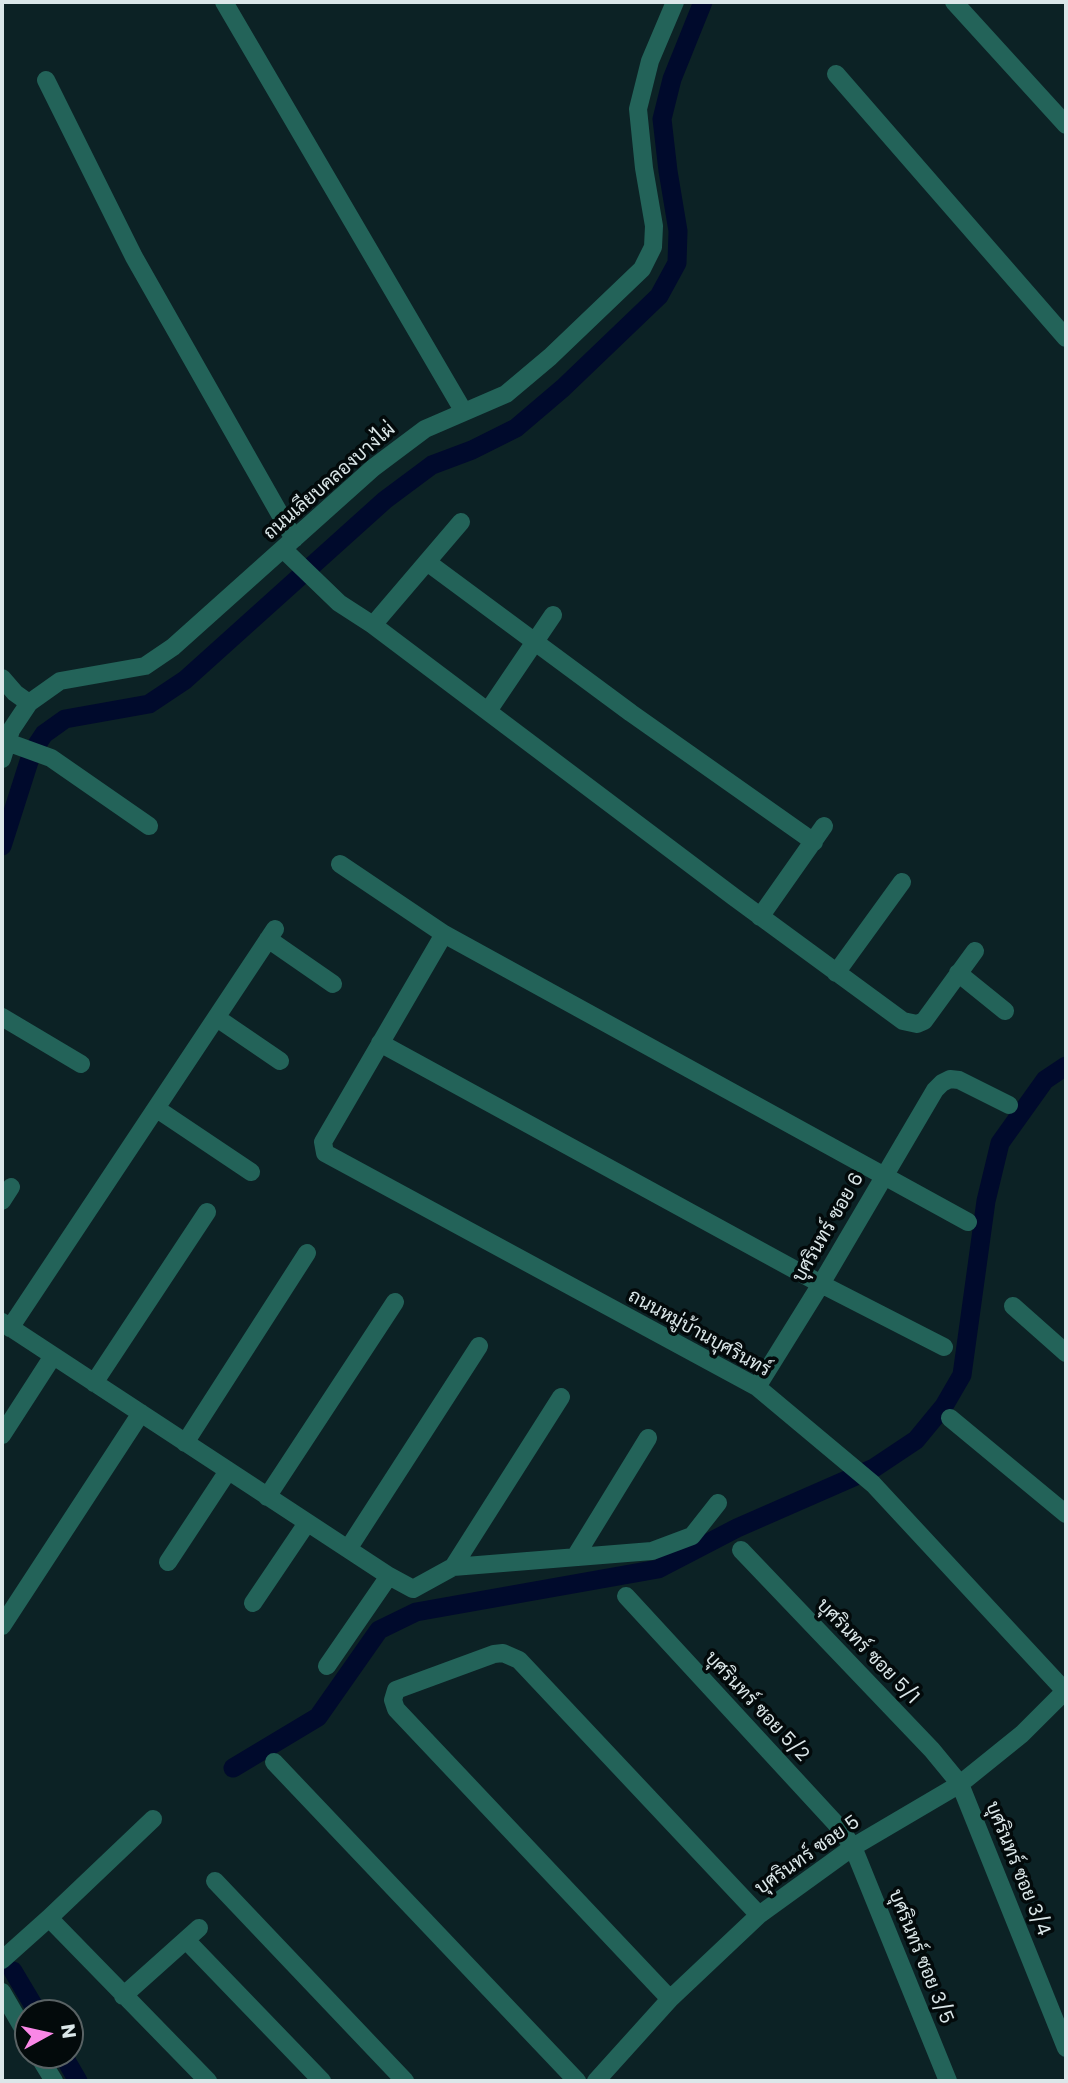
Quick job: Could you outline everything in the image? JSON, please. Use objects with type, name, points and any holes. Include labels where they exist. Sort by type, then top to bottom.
[{"type":"street","points":[[223,2],[464,412]]},
{"type":"street","name":"ถนนเลียบคลองบางไผ่","points":[[10,749],[11,730],[29,704],[60,681],[145,666],[173,647],[290,550],[373,468],[425,429],[506,394],[550,357],[642,270],[653,247],[654,226],[638,109],[650,61],[675,2]]},
{"type":"street","points":[[954,2],[1066,125]]},
{"type":"street","points":[[836,74],[1066,338]]},
{"type":"street","points":[[46,80],[134,257],[290,550],[322,589],[903,1021],[917,1024],[924,1021],[975,951]]},
{"type":"street","points":[[373,625],[461,522]]},
{"type":"street","points":[[427,562],[814,842]]},
{"type":"street","points":[[488,711],[553,615]]},
{"type":"street","points":[[2,678],[29,704]]},
{"type":"street","points":[[10,749],[39,753],[51,758],[149,826]]},
{"type":"street","points":[[760,916],[824,826]]},
{"type":"street","points":[[340,864],[444,934],[968,1222]]},
{"type":"street","points":[[836,973],[902,882]]},
{"type":"street","points":[[333,984],[272,934],[157,1109],[6,1325],[388,1576],[413,1589],[453,1567],[652,1552],[692,1536],[718,1503]]},
{"type":"street","points":[[444,934],[380,1043],[821,1284],[944,1347]]},
{"type":"street","points":[[958,973],[1005,1011]]},
{"type":"street","points":[[2,1017],[81,1064]]},
{"type":"street","points":[[217,1018],[279,1061]]},
{"type":"street","name":"ถนนหมู่บ้านบุศรินทร์","points":[[380,1043],[323,1142],[323,1148],[329,1157],[757,1387],[873,1484],[1066,1691]]},
{"type":"street","name":"บุศรินทร์ ซอย 6","points":[[757,1387],[935,1090],[950,1079],[958,1080],[1009,1105]]},
{"type":"street","points":[[157,1109],[251,1172]]},
{"type":"street","points":[[94,1383],[207,1212]]},
{"type":"street","points":[[185,1443],[307,1253]]},
{"type":"street","points":[[267,1496],[395,1302]]},
{"type":"street","points":[[1013,1306],[1066,1353]]},
{"type":"street","points":[[348,1549],[479,1346]]},
{"type":"street","points":[[2,1435],[53,1356]]},
{"type":"street","points":[[453,1567],[561,1397]]},
{"type":"street","points":[[2,1626],[141,1413]]},
{"type":"street","points":[[950,1418],[1066,1514]]},
{"type":"street","points":[[575,1557],[648,1438]]},
{"type":"street","points":[[168,1562],[228,1471]]},
{"type":"street","points":[[253,1603],[307,1523]]},
{"type":"street","name":"บุศรินทร์ ซอย 5/1","points":[[741,1550],[932,1750],[960,1784]]},
{"type":"street","points":[[327,1666],[388,1576]]},
{"type":"street","name":"บุศรินทร์ ซอย 5/2","points":[[626,1596],[838,1826],[853,1847]]},
{"type":"street","points":[[670,1999],[396,1709],[393,1700],[396,1690],[494,1654],[503,1653],[519,1660],[759,1915]]},
{"type":"street","name":"บุศรินทร์ ซอย 5","points":[[596,2081],[670,1999],[759,1915],[853,1847],[960,1784],[1022,1734],[1066,1691]]},
{"type":"street","points":[[274,1762],[577,2081]]},
{"type":"street","name":"บุศรินทร์ ซอย 3/4","points":[[960,1784],[1066,2048]]},
{"type":"street","points":[[5,1958],[153,1819]]},
{"type":"street","name":"บุศรินทร์ ซอย 3/5","points":[[853,1847],[948,2081]]},
{"type":"street","points":[[215,1881],[405,2081]]},
{"type":"street","points":[[49,1918],[208,2081]]},
{"type":"street","points":[[123,1996],[193,1934],[322,2081]]},
{"type":"street","points":[[2,1992],[14,2013]]},
{"type":"waterway","points":[[2,846],[32,752],[44,734],[65,719],[149,704],[185,680],[385,500],[432,465],[472,450],[516,428],[563,388],[659,296],[677,263],[678,231],[662,119],[672,79],[703,2]]},
{"type":"waterway","points":[[233,1768],[318,1717],[379,1630],[416,1612],[658,1569],[737,1528],[874,1468],[916,1440],[944,1406],[962,1375],[986,1201],[1000,1143],[1045,1080],[1066,1066]]},
{"type":"waterway","points":[[13,1971],[30,1999]]},
{"type":"waterway","points":[[71,2069],[78,2081]]}]
